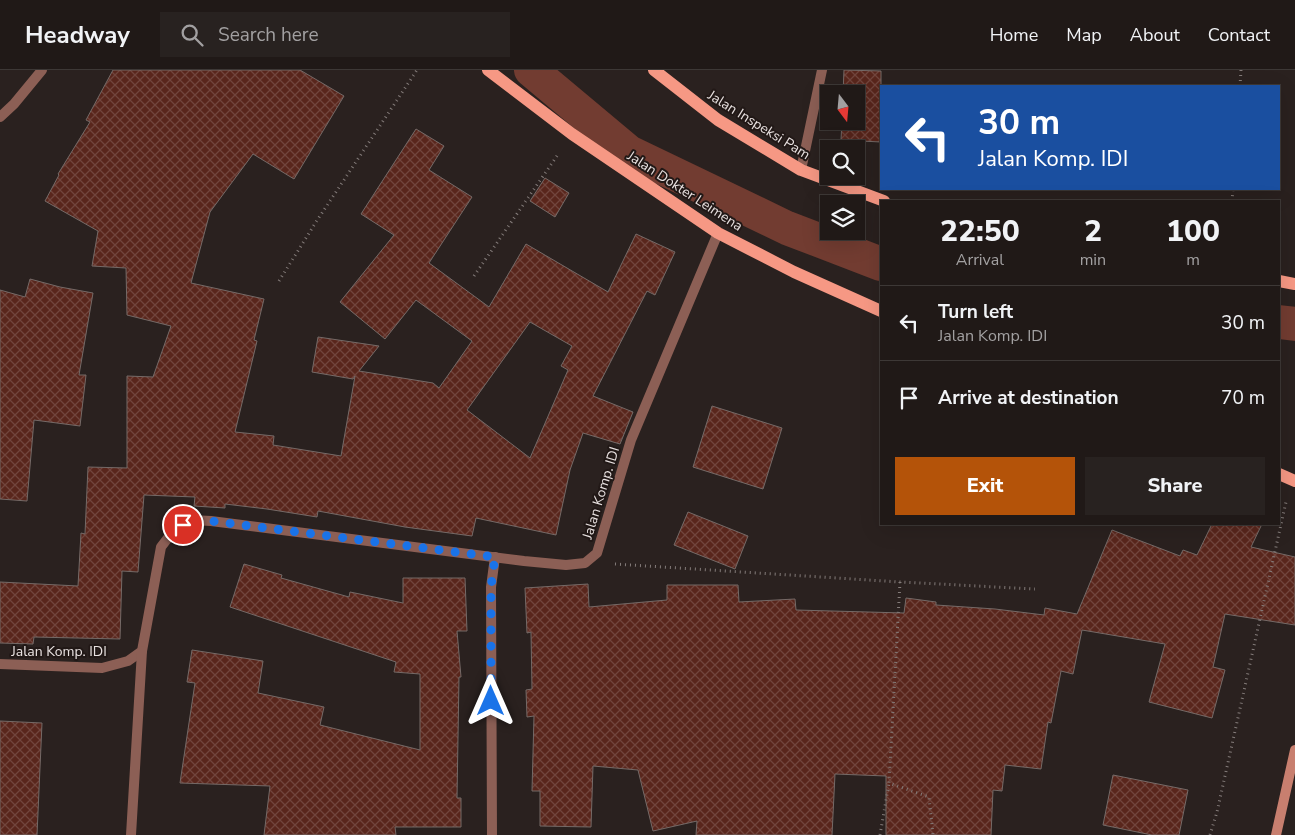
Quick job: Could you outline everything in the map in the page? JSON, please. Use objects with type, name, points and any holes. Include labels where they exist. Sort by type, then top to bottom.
[{"type":"main road","name":"Jalan Dokter Leimena","points":[[488,70],[572,134],[718,233],[794,272],[880,311]]},
{"type":"main road","name":"Jalan Inspeksi Pam","points":[[654,70],[718,120],[801,170],[881,200]]},
{"type":"main road","points":[[1280,281],[1295,284]]},
{"type":"main road","points":[[1280,474],[1293,480]]},
{"type":"main road","points":[[1276,835],[1295,750]]},
{"type":"street","points":[[0,117],[14,104],[42,70]]},
{"type":"street","points":[[801,170],[822,70]]},
{"type":"street","name":"Jalan Komp. IDI","points":[[585,563],[598,553],[631,440],[718,233]]},
{"type":"street","points":[[131,835],[142,651],[161,547],[174,530],[192,520],[211,521],[566,565],[585,563]]},
{"type":"street","points":[[492,835],[491,587],[495,557]]},
{"type":"street","name":"Jalan Komp. IDI","points":[[0,664],[102,668],[128,661],[142,651]]},
{"type":"path","points":[[279,281],[417,70]]},
{"type":"path","points":[[1240,85],[1241,70]]},
{"type":"path","points":[[474,276],[572,134]]},
{"type":"path","points":[[1210,835],[1293,480]]},
{"type":"path","points":[[585,563],[1035,588]]},
{"type":"path","points":[[880,835],[889,783],[900,582]]},
{"type":"path","points":[[889,783],[929,797],[933,835]]},
{"type":"building","points":[[113,70],[300,70],[344,96],[294,179],[253,154],[210,212],[191,283],[264,299],[254,340],[257,341],[235,432],[274,436],[273,445],[341,456],[355,376],[353,379],[312,372],[318,337],[379,346],[359,371],[433,383],[439,388],[472,341],[416,300],[385,339],[340,302],[394,235],[361,214],[416,129],[444,146],[429,170],[472,197],[429,263],[489,307],[526,244],[608,292],[636,234],[675,252],[655,295],[647,291],[593,396],[633,412],[620,444],[583,433],[570,470],[556,535],[476,518],[472,536],[405,527],[318,511],[317,517],[225,504],[225,508],[194,506],[195,497],[144,495],[138,572],[122,571],[120,639],[34,637],[33,644],[0,643],[0,582],[78,586],[81,533],[85,534],[88,467],[127,468],[127,376],[153,377],[171,326],[127,315],[126,268],[92,266],[98,231],[45,201],[58,174],[90,122],[86,120]],"holes":[[[530,322],[572,346],[561,366],[568,370],[530,458],[467,410]]]},
{"type":"building","points":[[844,70],[881,71],[880,142],[841,140],[842,130],[865,130],[865,85],[843,85]]},
{"type":"building","points":[[545,178],[569,193],[555,217],[530,201]]},
{"type":"building","points":[[30,279],[93,293],[79,375],[86,375],[80,426],[34,420],[27,501],[0,499],[0,290],[25,297]]},
{"type":"building","points":[[712,406],[782,428],[763,489],[693,467]]},
{"type":"building","points":[[688,512],[748,536],[735,569],[674,545]]},
{"type":"building","points":[[1212,525],[1262,525],[1251,547],[1295,557],[1295,625],[1225,614],[1213,667],[1225,670],[1212,718],[1149,702],[1165,644],[1082,630],[1073,674],[1061,671],[1051,723],[1048,722],[1041,769],[1005,765],[1002,791],[993,790],[991,835],[886,835],[886,776],[835,774],[832,835],[696,835],[697,821],[653,831],[638,770],[593,766],[591,827],[540,826],[540,791],[532,791],[534,716],[527,717],[526,690],[532,689],[531,632],[527,633],[525,588],[588,584],[589,607],[667,600],[667,585],[738,585],[739,602],[795,599],[796,610],[904,613],[906,598],[936,602],[936,605],[1044,615],[1045,608],[1077,614],[1112,530],[1180,556],[1183,550],[1197,555]]},
{"type":"building","points":[[244,564],[282,575],[281,578],[349,597],[350,592],[403,603],[403,578],[465,578],[467,631],[457,631],[461,677],[459,677],[457,798],[461,798],[461,827],[395,827],[396,835],[264,835],[270,786],[180,783],[195,683],[187,682],[192,650],[263,661],[258,693],[324,707],[320,725],[420,750],[420,674],[394,672],[396,662],[230,607]]},
{"type":"building","points":[[0,721],[42,723],[37,835],[0,835]]},
{"type":"building","points":[[1113,775],[1188,790],[1179,835],[1152,835],[1103,825]]},
{"type":"waterway","points":[[531,70],[629,152],[787,228],[880,264]]},
{"type":"waterway","points":[[1280,322],[1295,324]]},
{"type":"route","points":[[183,525],[192,520],[211,521],[495,557],[491,587],[491,701]]}]
